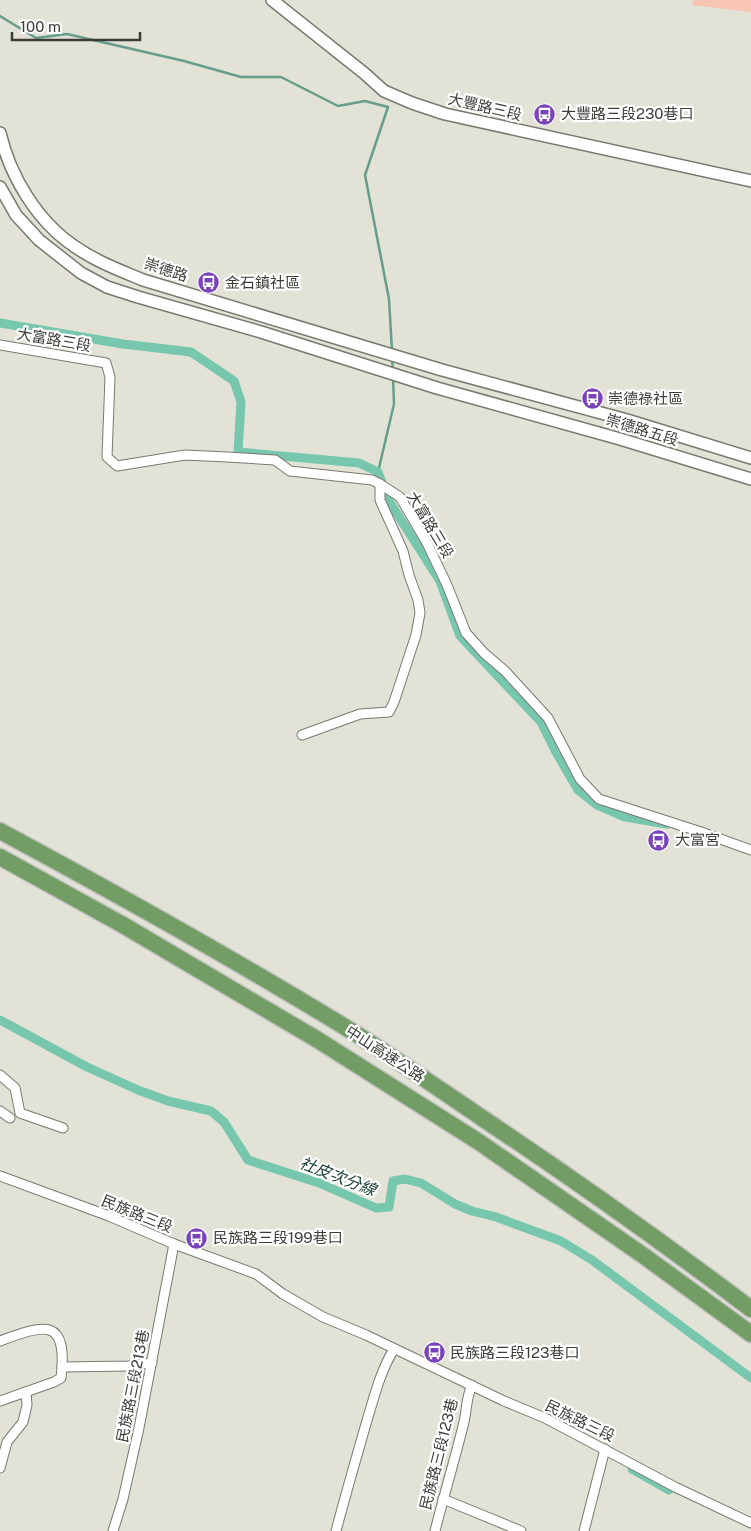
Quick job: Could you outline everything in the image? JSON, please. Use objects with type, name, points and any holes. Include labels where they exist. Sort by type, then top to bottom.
[{"type":"highway","name":"中山高速公路","points":[[0,831],[137,905],[359,1036],[551,1164],[667,1246],[751,1309]]},
{"type":"highway","name":"中山高速公路","points":[[0,857],[123,925],[318,1040],[479,1142],[644,1256],[751,1334]]},
{"type":"street","name":"大豐路三段","points":[[272,0],[384,91],[412,103],[445,114],[751,180]]},
{"type":"street","name":"崇德路","points":[[0,133],[8,162],[18,182],[36,208],[55,230],[73,246],[96,260],[143,280],[442,370]]},
{"type":"street","name":"崇德路五段","points":[[0,187],[16,215],[38,240],[82,273],[107,287],[260,332],[437,388],[620,438],[751,478]]},
{"type":"street","name":"大富路三段","points":[[0,345],[106,363],[110,377],[107,457],[117,466],[185,455],[275,460],[290,471],[372,480],[400,497],[427,543],[447,584],[466,633],[484,653],[505,671],[548,718],[580,779],[599,799],[751,850]]},
{"type":"street","name":"崇德路五段","points":[[442,370],[627,420],[751,458]]},
{"type":"street","points":[[302,735],[360,714],[389,712],[416,634],[420,613],[418,600],[403,551],[380,500],[380,484]]},
{"type":"street","points":[[0,1075],[14,1088],[20,1113],[63,1128]]},
{"type":"street","points":[[0,1111],[10,1118]]},
{"type":"street","name":"民族路三段","points":[[0,1176],[109,1216],[174,1244],[256,1274],[283,1294],[323,1317],[505,1402],[545,1418],[675,1487],[751,1523]]},
{"type":"street","name":"民族路三段213巷","points":[[113,1531],[124,1499],[174,1244]]},
{"type":"street","points":[[0,1341],[38,1328],[48,1328],[55,1332],[60,1343],[62,1368],[60,1378],[54,1382],[0,1401]]},
{"type":"street","points":[[336,1531],[377,1388],[388,1359],[394,1349]]},
{"type":"street","points":[[62,1368],[128,1366],[152,1363]]},
{"type":"street","name":"民族路三段123巷","points":[[435,1531],[464,1420],[467,1397],[472,1385]]},
{"type":"street","points":[[0,1468],[7,1442],[23,1422],[27,1405],[26,1392]]},
{"type":"street","points":[[584,1531],[605,1449]]},
{"type":"street","points":[[443,1499],[521,1531]]},
{"type":"shaded area","points":[[693,0],[751,0],[751,12],[692,5]]},
{"type":"waterway","points":[[0,16],[36,38],[67,34],[184,61],[241,77],[281,77],[338,106],[365,101],[388,107],[365,175],[389,299],[392,351]]},
{"type":"waterway","points":[[0,323],[123,344],[191,352],[234,381],[241,402],[238,452],[359,463],[378,472],[389,501],[440,581],[460,636],[541,722],[578,790],[597,805],[625,817],[667,824]]},
{"type":"waterway","points":[[392,359],[393,371]]},
{"type":"waterway","points":[[378,472],[394,404],[393,377]]},
{"type":"waterway","name":"社皮次分線","points":[[0,1020],[87,1067],[138,1090],[168,1101],[211,1111],[224,1122],[248,1160],[319,1183],[376,1208],[389,1207],[393,1181],[405,1179],[421,1183],[455,1204],[561,1241],[592,1260],[751,1378]]},
{"type":"waterway","points":[[632,1469],[669,1490]]},
{"type":"place","name":"大豐路三段230巷口","points":[[545,114]]},
{"type":"place","name":"金石鎮社區","points":[[209,283]]},
{"type":"place","name":"崇德祿社區","points":[[592,399]]},
{"type":"place","name":"大富宮","points":[[659,840]]},
{"type":"place","name":"民族路三段199巷口","points":[[197,1238]]},
{"type":"place","name":"民族路三段123巷口","points":[[434,1353]]}]
